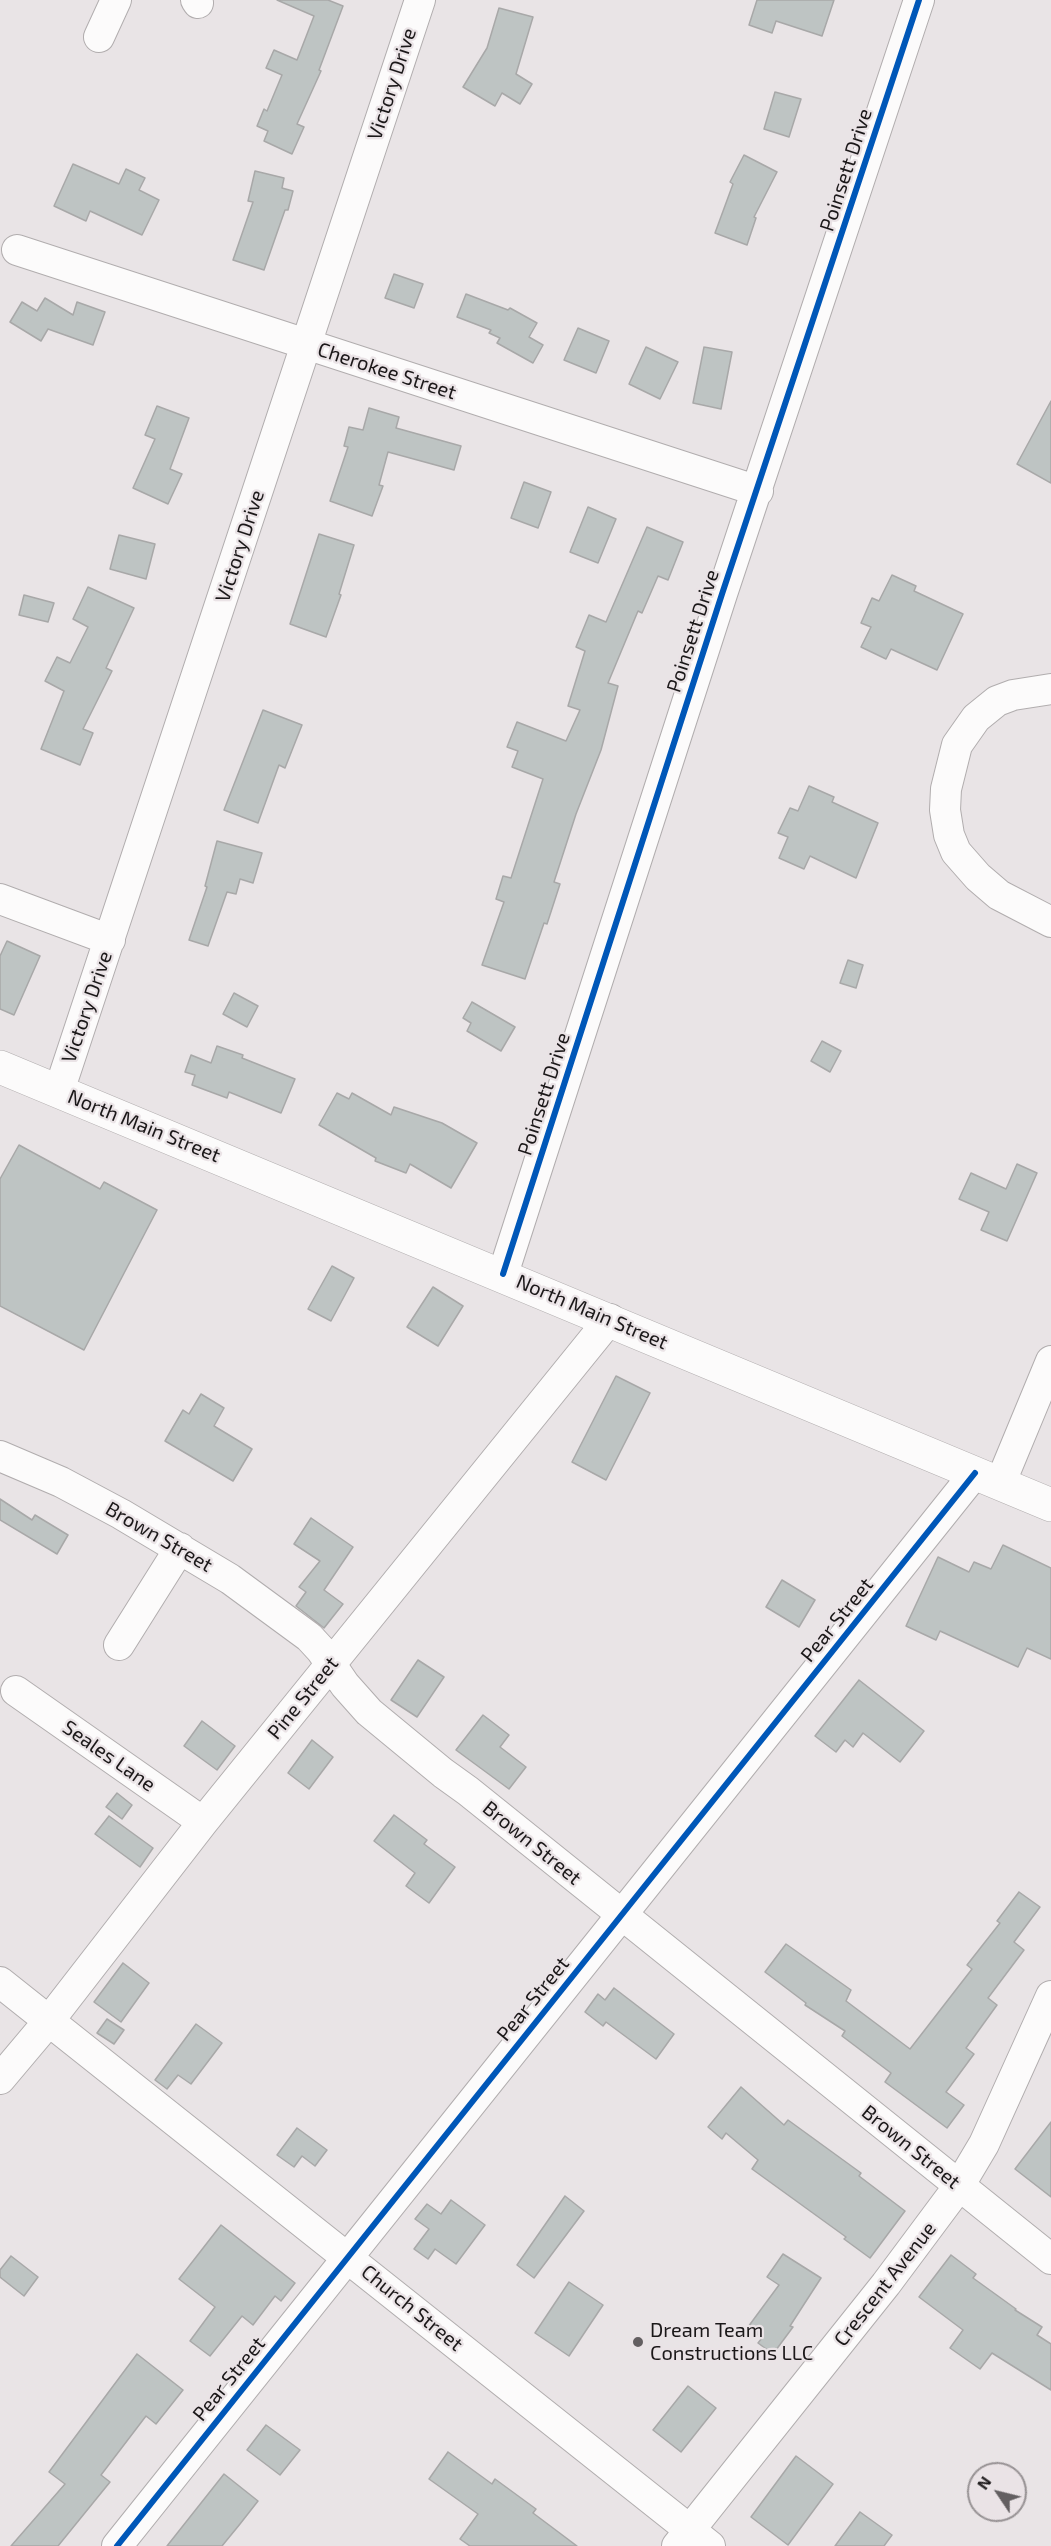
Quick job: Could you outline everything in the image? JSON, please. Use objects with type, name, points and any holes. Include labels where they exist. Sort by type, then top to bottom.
[{"type":"main road","name":"North Main Street","points":[[0,1068],[503,1274],[1051,1505]]},
{"type":"street","points":[[99,37],[116,0]]},
{"type":"street","name":"Victory Drive","points":[[59,1091],[420,0]]},
{"type":"street","name":"Poinsett Drive","points":[[503,1274],[718,606],[919,0]]},
{"type":"street","name":"Cherokee Street","points":[[17,250],[758,491]]},
{"type":"street","points":[[1051,689],[1013,695],[997,701],[975,718],[957,745],[946,789],[945,810],[949,835],[956,852],[978,877],[999,895],[1051,922]]},
{"type":"street","points":[[0,899],[110,940]]},
{"type":"street","name":"Pine Street","points":[[0,2079],[48,2022],[203,1822],[610,1319]]},
{"type":"street","name":"Pear Street","points":[[117,2546],[621,1916],[988,1479],[1051,1361]]},
{"type":"street","name":"Brown Street","points":[[0,1456],[61,1482],[180,1548],[230,1579],[309,1636],[345,1685],[369,1712],[1051,2259]]},
{"type":"street","points":[[119,1645],[180,1548]]},
{"type":"street","name":"Seales Lane","points":[[16,1691],[203,1822]]},
{"type":"street","name":"Church Street","points":[[0,1982],[348,2258],[692,2541]]},
{"type":"street","name":"Crescent Avenue","points":[[692,2541],[959,2186],[984,2144],[1051,1996]]},
{"type":"building","points":[[277,0],[328,0],[343,6],[319,70],[321,71],[297,124],[304,127],[292,154],[264,141],[268,131],[257,126],[264,109],[267,111],[282,75],[266,68],[274,50],[297,60],[314,16]]},
{"type":"building","points":[[757,0],[834,0],[822,36],[776,21],[772,33],[749,25]]},
{"type":"building","points":[[499,8],[533,17],[516,74],[532,84],[520,104],[502,93],[495,106],[463,87],[487,48]]},
{"type":"building","points":[[775,92],[801,99],[789,137],[764,129]]},
{"type":"building","points":[[744,155],[777,172],[754,217],[756,218],[747,245],[715,233],[733,184],[730,182]]},
{"type":"building","points":[[73,164],[119,184],[126,169],[145,178],[139,190],[159,200],[142,235],[90,211],[86,221],[54,206]]},
{"type":"building","points":[[255,171],[284,178],[282,188],[293,191],[288,210],[285,210],[264,270],[233,260],[253,202],[248,201]]},
{"type":"building","points":[[394,274],[423,284],[414,308],[385,298]]},
{"type":"building","points":[[466,294],[508,310],[510,308],[537,323],[529,337],[543,345],[533,363],[497,343],[500,338],[489,333],[491,330],[457,317]]},
{"type":"building","points":[[45,298],[73,315],[77,302],[105,312],[93,345],[48,329],[41,341],[10,322],[22,302],[37,311]]},
{"type":"building","points":[[578,328],[609,341],[596,373],[564,360]]},
{"type":"building","points":[[646,347],[678,362],[660,399],[629,384]]},
{"type":"building","points":[[704,347],[732,352],[721,409],[693,403]]},
{"type":"building","points":[[1051,401],[1051,483],[1017,464]]},
{"type":"building","points":[[157,406],[189,418],[170,469],[182,474],[168,504],[133,488],[155,439],[145,435]]},
{"type":"building","points":[[369,408],[399,417],[396,428],[461,446],[454,470],[388,452],[379,485],[383,486],[372,516],[330,501],[348,447],[344,446],[349,427],[363,430]]},
{"type":"building","points":[[524,482],[551,492],[538,528],[511,518]]},
{"type":"building","points":[[588,507],[616,519],[598,563],[570,552]]},
{"type":"building","points":[[647,527],[683,542],[668,580],[658,576],[642,613],[638,611],[608,683],[618,686],[601,750],[576,814],[554,882],[560,884],[525,979],[482,965],[504,902],[496,899],[503,876],[511,878],[543,779],[512,767],[518,751],[507,747],[517,722],[566,741],[580,710],[568,706],[585,651],[576,647],[589,615],[606,622]]},
{"type":"building","points":[[319,534],[354,545],[339,594],[341,595],[326,637],[290,624]]},
{"type":"building","points":[[119,535],[155,544],[146,579],[110,569]]},
{"type":"building","points":[[892,575],[916,586],[914,591],[963,614],[937,670],[891,649],[886,659],[861,647],[871,627],[861,623],[872,598],[879,601]]},
{"type":"building","points":[[88,587],[134,608],[106,668],[112,671],[83,729],[93,733],[80,765],[41,749],[64,691],[45,681],[57,657],[70,663],[88,627],[73,619]]},
{"type":"building","points":[[24,595],[54,603],[48,622],[19,615]]},
{"type":"building","points":[[263,710],[302,725],[285,768],[279,765],[258,823],[224,810]]},
{"type":"building","points":[[809,786],[834,797],[832,802],[878,823],[856,878],[810,856],[804,869],[779,858],[788,837],[778,833],[790,808],[798,811]]},
{"type":"building","points":[[217,841],[262,853],[253,883],[240,879],[236,894],[227,892],[208,946],[189,940],[207,887],[205,886]]},
{"type":"building","points":[[7,941],[40,956],[14,1015],[0,1009],[0,956]]},
{"type":"building","points":[[848,960],[863,965],[856,988],[840,983]]},
{"type":"building","points":[[234,993],[258,1006],[247,1027],[223,1014]]},
{"type":"building","points":[[472,1002],[515,1027],[501,1051],[467,1031],[471,1023],[463,1018]]},
{"type":"building","points":[[822,1041],[841,1051],[830,1072],[811,1061]]},
{"type":"building","points":[[217,1046],[243,1055],[242,1058],[295,1079],[281,1113],[229,1092],[227,1098],[192,1085],[195,1075],[185,1072],[191,1055],[211,1063]]},
{"type":"building","points":[[337,1093],[349,1099],[352,1093],[391,1115],[394,1107],[442,1123],[477,1143],[451,1188],[410,1164],[406,1173],[375,1161],[376,1158],[319,1125]]},
{"type":"building","points":[[19,1145],[100,1189],[104,1182],[157,1210],[84,1350],[0,1306],[0,1179]]},
{"type":"building","points":[[1017,1164],[1037,1173],[1007,1241],[981,1230],[989,1212],[959,1199],[971,1173],[1006,1189]]},
{"type":"building","points":[[332,1266],[354,1278],[331,1321],[308,1309]]},
{"type":"building","points":[[433,1287],[463,1306],[438,1346],[407,1327]]},
{"type":"building","points":[[616,1376],[650,1393],[606,1480],[572,1462]]},
{"type":"building","points":[[201,1394],[224,1408],[214,1426],[252,1449],[233,1481],[165,1441],[183,1410],[189,1414]]},
{"type":"building","points":[[0,1499],[32,1520],[35,1515],[68,1535],[57,1554],[0,1520]]},
{"type":"building","points":[[311,1518],[353,1547],[324,1590],[343,1604],[324,1628],[296,1606],[306,1592],[299,1587],[320,1561],[294,1544]]},
{"type":"building","points":[[1003,1545],[1051,1568],[1051,1659],[1027,1648],[1018,1667],[940,1631],[936,1640],[906,1626],[938,1557],[969,1572],[974,1562],[991,1569]]},
{"type":"building","points":[[782,1580],[815,1600],[799,1627],[766,1607]]},
{"type":"building","points":[[418,1660],[444,1677],[417,1717],[391,1700]]},
{"type":"building","points":[[859,1680],[924,1731],[900,1762],[863,1733],[853,1747],[845,1740],[836,1752],[815,1736]]},
{"type":"building","points":[[483,1715],[509,1735],[500,1747],[526,1767],[509,1789],[456,1750]]},
{"type":"building","points":[[202,1721],[235,1746],[217,1770],[184,1746]]},
{"type":"building","points":[[312,1740],[333,1757],[309,1789],[288,1773]]},
{"type":"building","points":[[117,1793],[132,1805],[122,1819],[106,1807]]},
{"type":"building","points":[[394,1815],[427,1840],[424,1844],[455,1867],[429,1903],[406,1886],[415,1873],[374,1841]]},
{"type":"building","points":[[109,1816],[153,1848],[140,1867],[95,1834]]},
{"type":"building","points":[[1019,1892],[1040,1907],[1014,1942],[1024,1950],[988,1998],[997,2005],[966,2048],[974,2054],[946,2092],[964,2105],[947,2128],[885,2082],[891,2073],[842,2036],[845,2031],[805,2005],[806,2003],[765,1972],[786,1944],[851,1990],[846,2001],[910,2049],[972,1969],[967,1965],[1000,1923],[997,1921]]},
{"type":"building","points":[[123,1963],[149,1983],[121,2022],[94,2002]]},
{"type":"building","points":[[614,1988],[674,2034],[656,2059],[606,2022],[603,2026],[585,2012],[598,1994],[605,2000]]},
{"type":"building","points":[[107,2019],[124,2030],[114,2044],[97,2033]]},
{"type":"building","points":[[196,2024],[222,2043],[191,2084],[178,2075],[167,2089],[155,2080]]},
{"type":"building","points":[[741,2087],[784,2125],[788,2120],[861,2173],[859,2176],[905,2211],[870,2258],[844,2239],[846,2237],[752,2169],[758,2160],[726,2133],[722,2139],[708,2127]]},
{"type":"building","points":[[1051,2122],[1051,2197],[1015,2169]]},
{"type":"building","points":[[297,2128],[327,2150],[315,2166],[302,2156],[294,2167],[277,2155]]},
{"type":"building","points":[[565,2196],[584,2211],[534,2278],[517,2265]]},
{"type":"building","points":[[451,2200],[485,2225],[456,2264],[435,2249],[428,2259],[414,2249],[429,2229],[415,2219],[427,2204],[441,2214]]},
{"type":"building","points":[[221,2225],[295,2283],[281,2301],[275,2296],[253,2325],[242,2316],[210,2356],[190,2341],[215,2307],[179,2279]]},
{"type":"building","points":[[783,2254],[821,2278],[790,2326],[793,2327],[773,2354],[758,2343],[762,2338],[748,2327],[779,2285],[767,2277]]},
{"type":"building","points":[[951,2255],[976,2274],[973,2278],[1042,2327],[1037,2335],[1051,2344],[1051,2390],[992,2353],[980,2369],[950,2348],[963,2330],[919,2297]]},
{"type":"building","points":[[11,2256],[38,2277],[24,2296],[0,2277],[0,2270]]},
{"type":"building","points":[[569,2282],[603,2305],[569,2356],[535,2333]]},
{"type":"building","points":[[137,2354],[183,2390],[156,2424],[146,2416],[101,2475],[110,2482],[58,2546],[11,2546],[65,2484],[49,2472]]},
{"type":"building","points":[[688,2386],[716,2408],[681,2452],[653,2430]]},
{"type":"building","points":[[266,2425],[300,2450],[280,2475],[247,2450]]},
{"type":"building","points":[[448,2452],[492,2484],[495,2479],[536,2509],[533,2513],[577,2546],[470,2546],[460,2539],[478,2514],[429,2479]]},
{"type":"building","points":[[796,2456],[833,2484],[788,2545],[751,2517]]},
{"type":"building","points":[[224,2474],[258,2501],[240,2524],[222,2546],[167,2546]]},
{"type":"building","points":[[860,2512],[892,2535],[884,2546],[835,2546]]},
{"type":"cycle path","points":[[503,1274],[722,594],[919,0]]},
{"type":"cycle path","points":[[117,2546],[975,1473]]},
{"type":"place","name":"Dream Team Constructions LLC","points":[[638,2342]]}]
